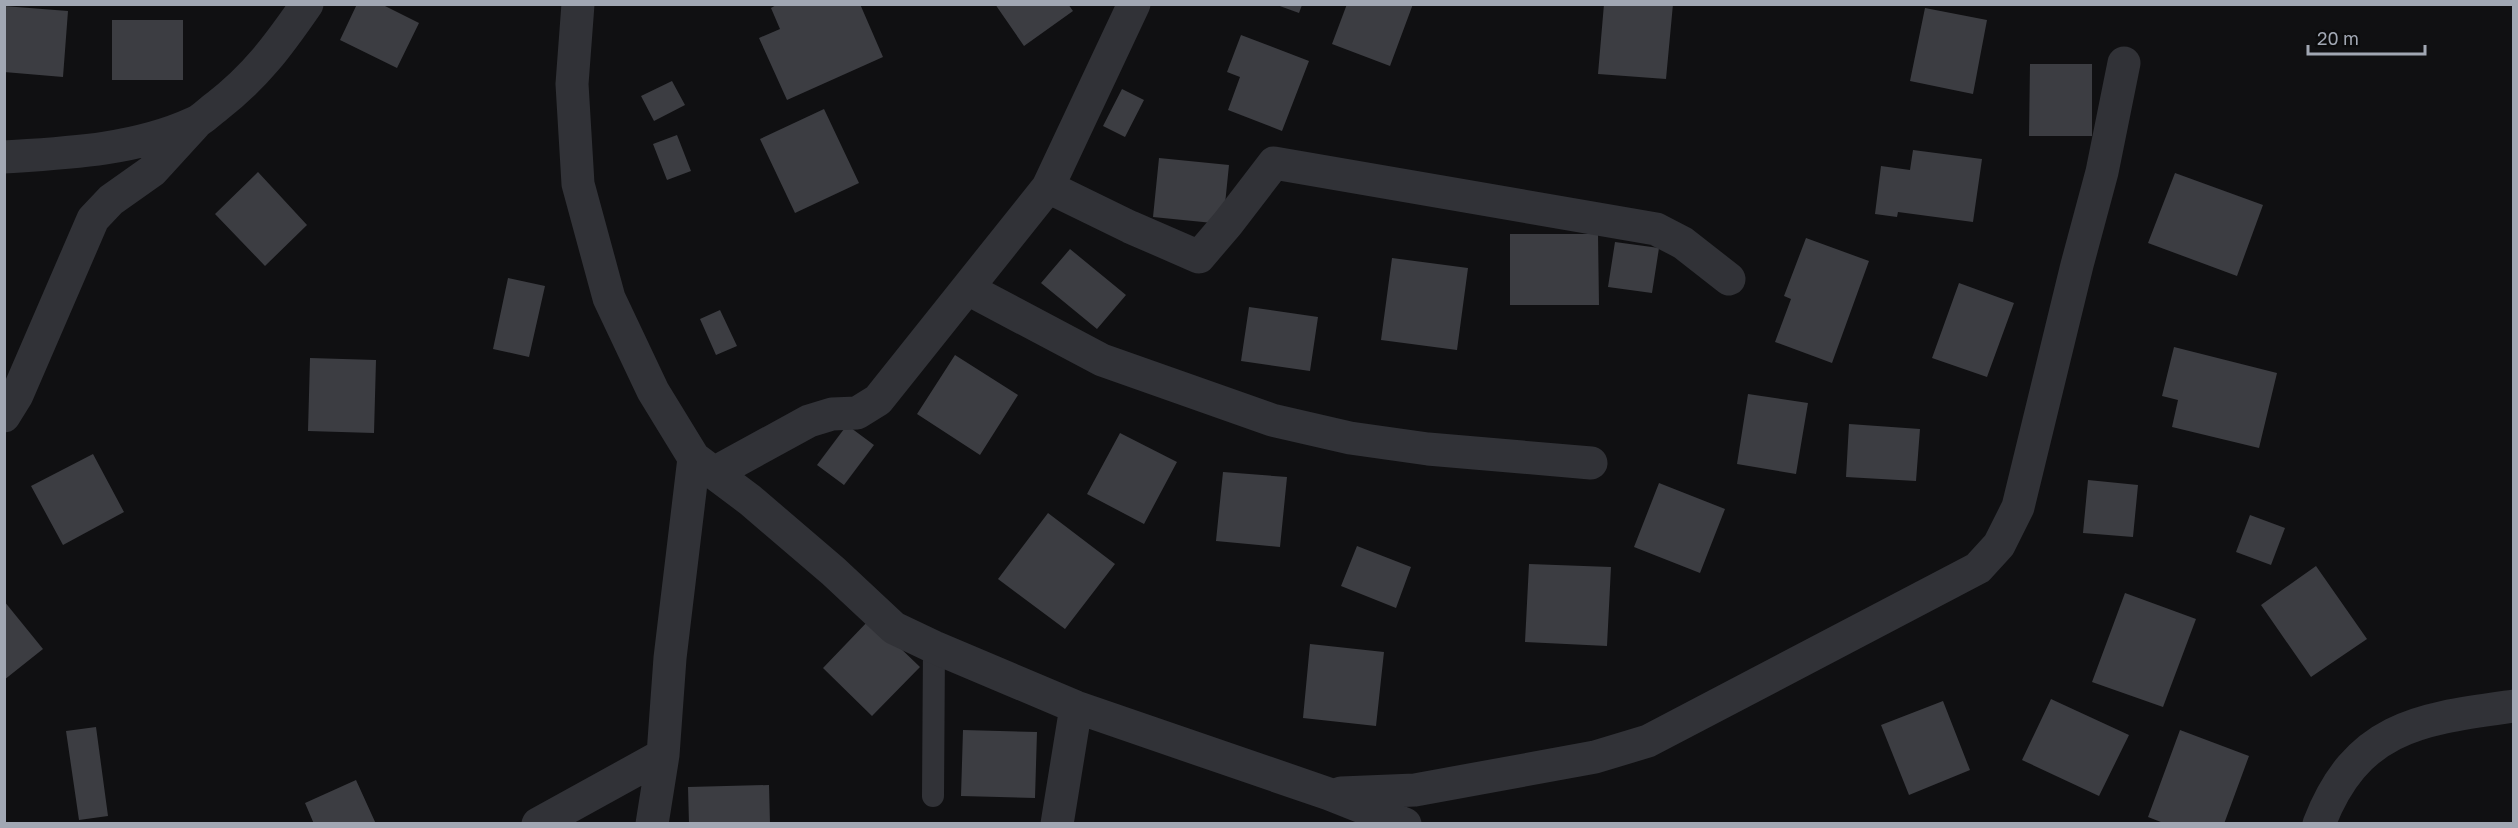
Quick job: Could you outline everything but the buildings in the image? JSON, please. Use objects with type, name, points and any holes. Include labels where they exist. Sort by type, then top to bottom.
[{"type":"street","points":[[4,416],[21,386],[93,219],[111,200],[152,171],[196,123],[240,88],[279,46],[308,4]]},
{"type":"street","points":[[578,4],[572,84],[578,184],[609,298],[653,391],[704,466],[750,500],[833,571],[894,628],[1076,706],[1329,794],[1405,824]]},
{"type":"street","points":[[704,466],[809,421],[832,414],[857,413],[879,400],[1048,187],[1134,4]]},
{"type":"street","points":[[1329,794],[1415,790],[1595,758],[1647,741],[1978,568],[1999,545],[2018,507],[2077,264],[2102,172],[2124,63]]},
{"type":"street","points":[[4,157],[77,152],[126,144],[196,123]]},
{"type":"street","points":[[1048,187],[1199,257],[1228,224],[1274,163],[1656,229],[1683,243],[1728,279]]},
{"type":"street","points":[[968,289],[1102,360],[1272,420],[1350,438],[1428,449],[1591,463]]},
{"type":"street","points":[[652,824],[663,755],[669,658],[704,466]]},
{"type":"street","points":[[1058,824],[1076,706]]},
{"type":"street","points":[[2319,824],[2346,773],[2369,748],[2400,729],[2435,717],[2514,706]]},
{"type":"street","points":[[538,824],[663,755]]},
{"type":"lane","points":[[933,796],[934,647]]}]
